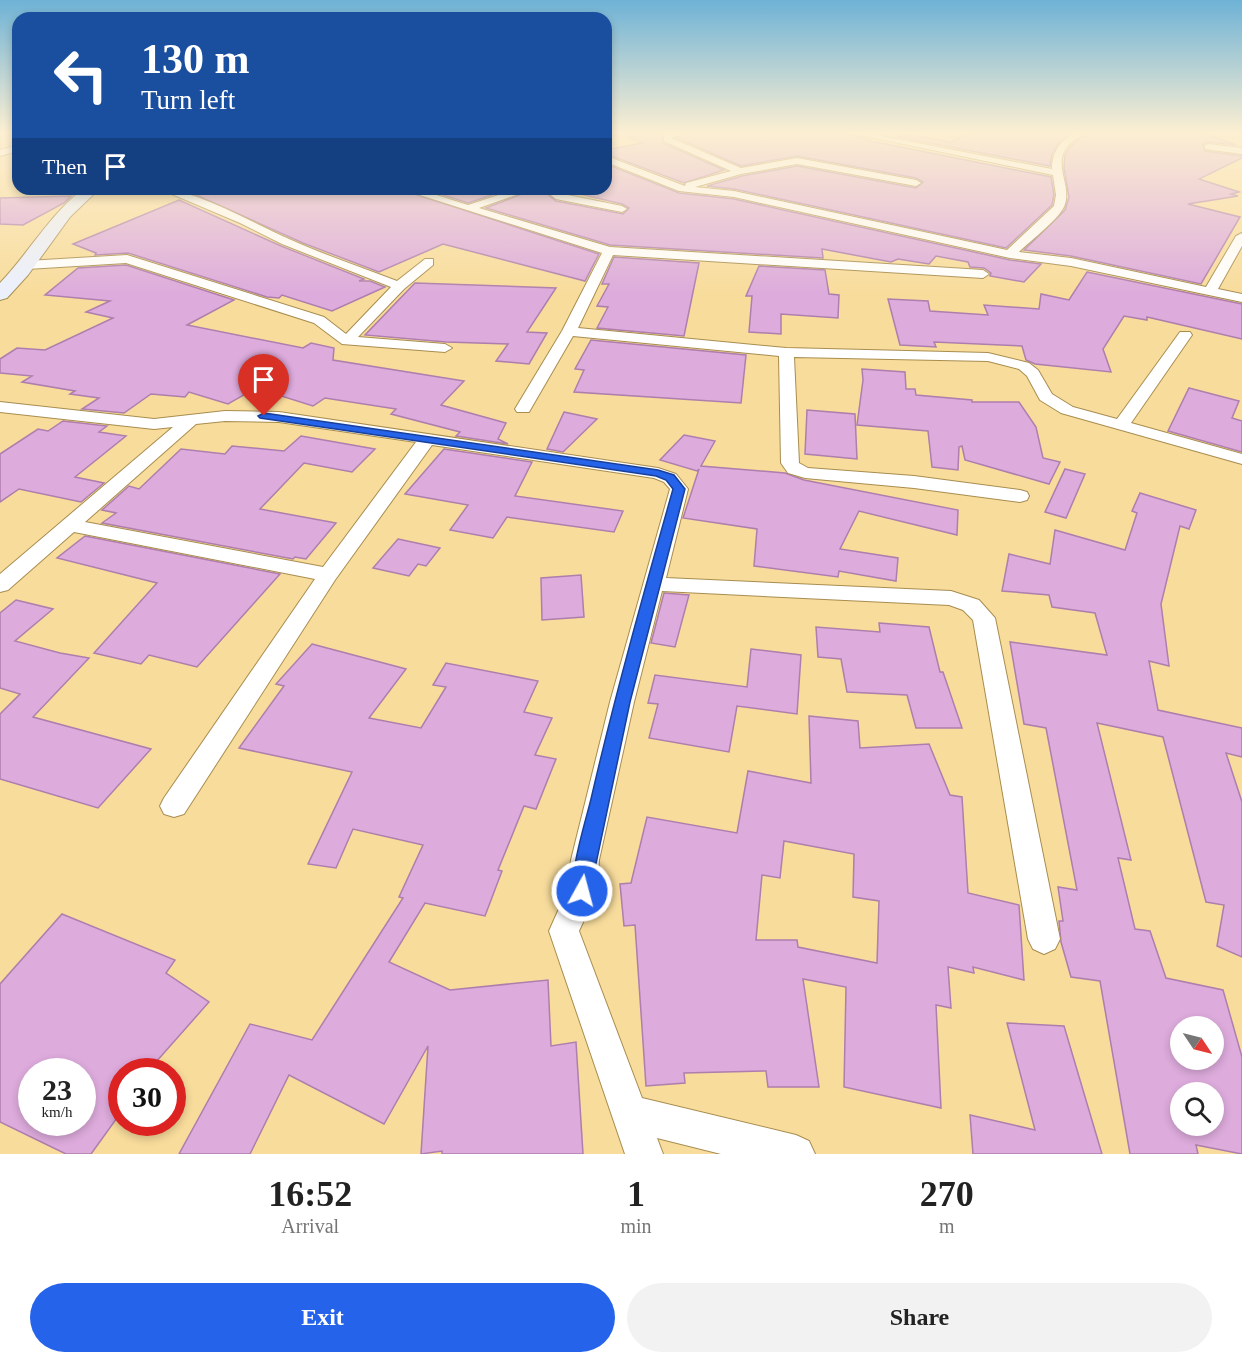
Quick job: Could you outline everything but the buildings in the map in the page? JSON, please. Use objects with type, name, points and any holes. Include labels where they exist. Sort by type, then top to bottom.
[{"type":"main road","points":[[4,286],[27,265],[56,222],[73,203],[84,195]]},
{"type":"street","points":[[676,187],[734,194],[1010,254],[1071,262],[1242,298]]},
{"type":"street","points":[[679,188],[683,187]]},
{"type":"street","points":[[1010,254],[1059,207],[1062,201],[1059,187]]},
{"type":"street","points":[[180,195],[244,221],[286,242],[399,286]]},
{"type":"street","points":[[426,195],[609,250],[983,274]]},
{"type":"street","points":[[468,208],[509,195]]},
{"type":"street","points":[[557,195],[622,209]]},
{"type":"street","points":[[1210,291],[1242,236]]},
{"type":"street","points":[[523,409],[569,331],[609,250]]},
{"type":"street","points":[[27,265],[127,259],[318,320],[333,328],[347,340],[445,348]]},
{"type":"street","points":[[347,340],[399,286],[429,262]]},
{"type":"street","points":[[569,331],[786,352],[988,357],[1024,366],[1033,373],[1046,397],[1067,410],[1242,459]]},
{"type":"street","points":[[1121,425],[1185,335]]},
{"type":"street","points":[[786,352],[790,463],[794,469],[805,473],[914,482],[1020,496]]},
{"type":"street","points":[[0,407],[133,424],[189,422],[225,416],[279,417],[658,473],[670,478],[679,489],[616,725],[585,860],[582,891],[564,932],[644,1154]]},
{"type":"street","points":[[0,585],[189,422]]},
{"type":"street","points":[[174,806],[328,575],[428,440]]},
{"type":"street","points":[[70,525],[328,575]]},
{"type":"street","points":[[653,584],[951,598],[971,605],[984,618],[1044,939]]},
{"type":"street","points":[[628,1113],[796,1154]]},
{"type":"route","points":[[264,416],[658,473],[670,478],[679,489],[622,702],[585,860],[582,891]]}]
